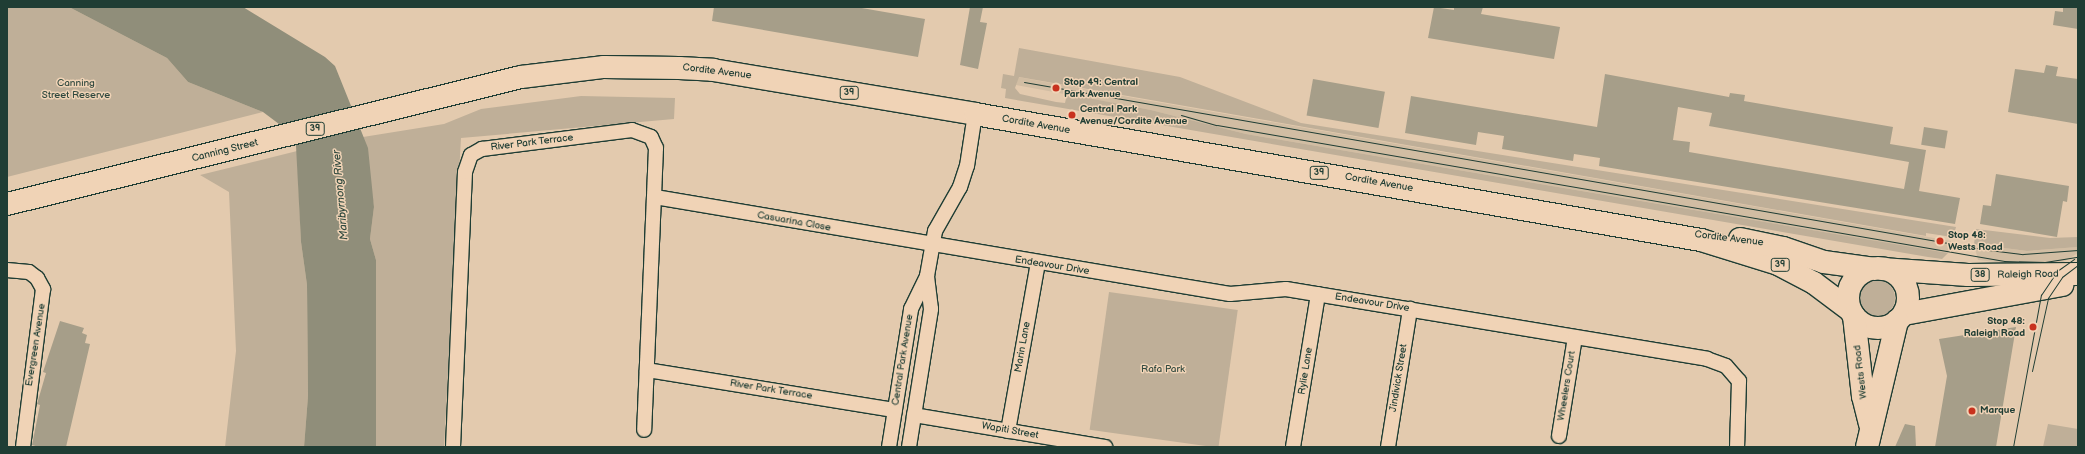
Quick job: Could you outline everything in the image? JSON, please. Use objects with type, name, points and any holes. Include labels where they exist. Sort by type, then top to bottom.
[{"type":"main road","name":"Cordite Avenue","points":[[443,95],[522,77],[570,70],[604,67],[713,70],[1652,230],[1724,246],[1778,264],[1814,283],[1852,313]]},
{"type":"main road","name":"Canning Street","points":[[7,204],[187,161],[443,95]]},
{"type":"main road","name":"Cordite Avenue","points":[[1652,230],[1749,240],[1824,262],[1878,269]]},
{"type":"main road","name":"Raleigh Road","points":[[1878,269],[1968,275],[2078,274]]},
{"type":"main road","points":[[1878,269],[1861,274],[1850,286],[1852,313],[1874,328],[1900,317]]},
{"type":"main road","name":"39","points":[[1878,269],[1895,274],[1904,284],[1908,298],[1900,317]]},
{"type":"main road","name":"Raleigh Road","points":[[1900,317],[2078,281]]},
{"type":"main road","name":"Wests Road","points":[[1852,313],[1869,437]]},
{"type":"main road","name":"Wests Road","points":[[1869,437],[1900,317]]},
{"type":"street","name":"Central Park Avenue","points":[[889,447],[911,310],[927,276],[935,232],[960,187],[967,166],[975,114]]},
{"type":"street","name":"River Park Terrace","points":[[453,447],[465,172],[471,155],[482,149],[638,131],[651,137],[656,148],[656,197],[644,430]]},
{"type":"street","name":"Casuarina Close","points":[[656,197],[932,246]]},
{"type":"street","name":"Endeavour Drive","points":[[932,246],[1230,294],[1286,289],[1707,359],[1726,366],[1739,381],[1737,447]]},
{"type":"street","name":"Marin Lane","points":[[1008,431],[1038,263]]},
{"type":"street","name":"Evergreen Avenue","points":[[7,270],[29,272],[37,278],[43,289],[23,447]]},
{"type":"street","name":"Central Park Avenue","points":[[909,447],[931,309],[927,276]]},
{"type":"street","name":"Rylie Lane","points":[[1293,447],[1318,294]]},
{"type":"street","name":"Jindivick Street","points":[[1388,447],[1410,309]]},
{"type":"street","name":"Wheelers Court","points":[[1560,436],[1575,337]]},
{"type":"street","name":"River Park Terrace","points":[[647,370],[895,410]]},
{"type":"street","name":"Wapiti Street","points":[[914,415],[1105,447]]},
{"type":"shaded area","points":[[1018,77],[1951,241],[1948,253],[1246,134],[1151,110],[1016,85]]},
{"type":"shaded area","points":[[1974,244],[2027,251],[2078,247],[2078,253],[2062,263],[2013,264],[1978,260]]},
{"type":"green space","name":"Canning Street Reserve","points":[[7,7],[69,7],[167,58],[188,82],[263,112],[7,177]]},
{"type":"green space","points":[[1019,48],[1180,77],[1301,123],[1956,227],[1952,237],[1926,233],[1926,236],[1019,77],[1015,88],[1020,94],[1056,102],[1065,103],[1067,94],[1151,110],[1246,134],[1948,253],[1942,259],[1005,98],[1006,89],[1001,88],[1003,74],[1014,76]]},
{"type":"green space","points":[[581,96],[675,98],[674,119],[461,138],[444,447],[376,447],[376,260],[370,239],[374,207],[363,137],[444,124],[481,109]]},
{"type":"green space","points":[[297,151],[301,242],[307,285],[308,396],[304,447],[225,447],[236,351],[229,192],[200,175]]},
{"type":"green space","points":[[1976,229],[2050,238],[2078,237],[2078,247],[2027,251],[1974,244]]},
{"type":"green space","points":[[1881,280],[1890,285],[1894,291],[1894,305],[1890,311],[1881,316],[1873,316],[1864,311],[1860,305],[1859,294],[1864,285],[1870,281]]},
{"type":"green space","name":"Rafa Park","points":[[1109,292],[1238,310],[1218,447],[1090,430]]},
{"type":"green space","points":[[2048,424],[2078,429],[2078,447],[2043,447]]},
{"type":"water","name":"Maribyrnong River","points":[[69,7],[243,7],[325,57],[335,66],[368,148],[374,207],[370,239],[376,260],[376,447],[304,447],[308,396],[307,285],[301,242],[296,146],[291,133],[263,112],[188,82],[167,58]]},
{"type":"building","points":[[714,7],[856,7],[925,19],[918,57],[712,21]]},
{"type":"building","points":[[970,7],[983,7],[980,22],[987,23],[978,69],[960,65]]},
{"type":"building","points":[[1434,7],[1454,10],[1454,7],[1483,7],[1481,14],[1560,27],[1554,59],[1428,38]]},
{"type":"building","points":[[2063,7],[2078,7],[2078,29],[2053,25],[2055,11],[2063,12]]},
{"type":"building","points":[[2046,65],[2058,67],[2056,76],[2078,79],[2078,124],[2008,112],[2015,69],[2044,73]]},
{"type":"building","points":[[1605,74],[1729,97],[1730,93],[1745,95],[1744,101],[1893,127],[1890,144],[1926,150],[1919,191],[1960,198],[1955,224],[1599,166],[1600,158],[1574,154],[1573,161],[1502,149],[1504,136],[1478,132],[1476,145],[1405,133],[1411,96],[1597,127]],"holes":[[[1678,107],[1712,113],[1709,126],[1909,162],[1904,189],[1689,152],[1690,142],[1673,140]]]},
{"type":"building","points":[[1313,79],[1385,92],[1378,128],[1307,115]]},
{"type":"building","points":[[1924,127],[1948,131],[1945,149],[1921,145]]},
{"type":"building","points":[[1996,174],[2069,186],[2067,202],[2063,201],[2057,237],[1980,224],[1983,205],[1991,206]]},
{"type":"building","points":[[60,321],[84,328],[82,333],[87,335],[85,343],[90,344],[66,447],[39,447],[32,445],[40,405],[37,404],[46,373],[43,372]]},
{"type":"building","name":"Marque","points":[[2016,327],[1996,447],[1935,447],[1947,376],[1939,339]]},
{"type":"building","points":[[1905,424],[1915,426],[1916,447],[1895,447]]},
{"type":"tram line","points":[[1024,82],[1989,250],[2023,254],[2078,250]]},
{"type":"tram line","points":[[1181,115],[1217,125],[2004,261],[2045,262],[2078,257]]},
{"type":"tram line","points":[[2013,447],[2041,295],[2057,271],[2074,259]]},
{"type":"tram line","points":[[2032,371],[2048,298],[2062,277],[2078,265]]},
{"type":"place","name":"Stop 49: Central Park Avenue","points":[[1056,88]]},
{"type":"place","name":"Central Park Avenue/Cordite Avenue","points":[[1072,115]]},
{"type":"place","name":"Stop 48: Wests Road","points":[[1940,241]]},
{"type":"place","name":"Stop 48: Raleigh Road","points":[[2033,327]]},
{"type":"place","name":"Marque","points":[[1972,411]]}]
